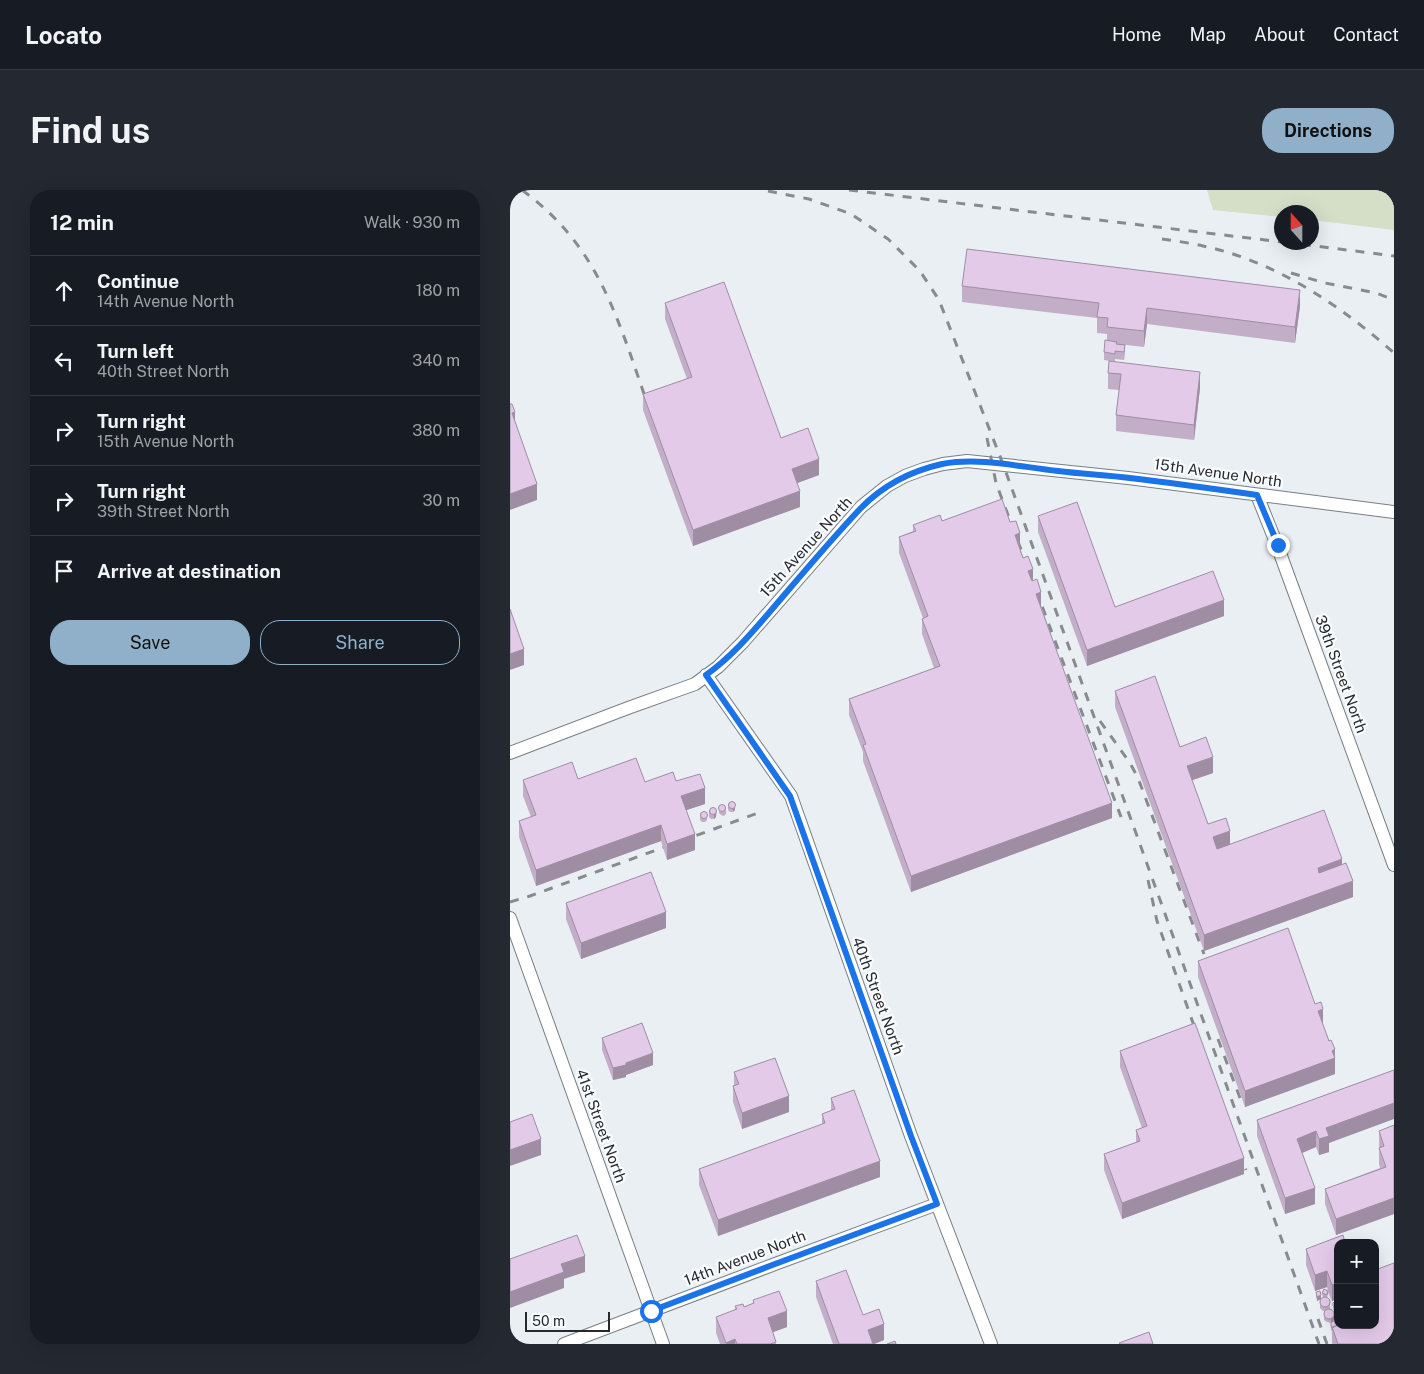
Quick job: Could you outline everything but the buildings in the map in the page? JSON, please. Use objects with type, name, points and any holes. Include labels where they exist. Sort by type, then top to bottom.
[{"type":"street","name":"15th Avenue North","points":[[510,753],[695,684],[718,667],[743,642],[861,507],[887,486],[905,476],[924,469],[943,464],[967,462],[992,463],[1128,478],[1394,512]]},
{"type":"street","name":"39th Street North","points":[[1257,495],[1278,545],[1394,865]]},
{"type":"street","name":"40th Street North","points":[[706,675],[790,796],[911,1136],[991,1344]]},
{"type":"street","name":"41st Street North","points":[[510,918],[663,1344]]},
{"type":"street","name":"14th Avenue North","points":[[564,1344],[937,1204]]},
{"type":"green space","points":[[1207,190],[1394,190],[1394,230],[1319,221],[1319,205],[1274,205],[1274,216],[1213,210]]},
{"type":"railway","points":[[522,190],[549,212],[571,236],[589,262],[604,288],[616,316],[649,408]]},
{"type":"railway","points":[[849,190],[1274,241]]},
{"type":"railway","points":[[768,191],[809,199],[851,214],[888,239],[920,271],[939,300],[1003,464],[1319,1344]]},
{"type":"railway","points":[[1162,239],[1230,253],[1256,262],[1281,274],[1305,287],[1352,318],[1394,353]]},
{"type":"railway","points":[[1319,246],[1394,256]]},
{"type":"railway","points":[[1291,273],[1325,283],[1376,293],[1394,300]]},
{"type":"railway","points":[[987,438],[996,483],[1029,571]]},
{"type":"railway","points":[[1036,590],[1121,817]]},
{"type":"railway","points":[[1100,721],[1130,763],[1138,778],[1204,954]]},
{"type":"railway","points":[[510,902],[758,813]]},
{"type":"railway","points":[[1148,880],[1157,921],[1198,1037]]},
{"type":"railway","points":[[1218,1039],[1243,1106]]},
{"type":"railway","points":[[1239,1152],[1246,1170]]},
{"type":"railway","points":[[1318,1319],[1327,1344]]},
{"type":"route","points":[[651,1311],[937,1204],[790,796],[706,675],[718,667],[743,642],[861,507],[887,486],[905,476],[943,464],[967,462],[992,463],[1257,495],[1278,545]]}]
